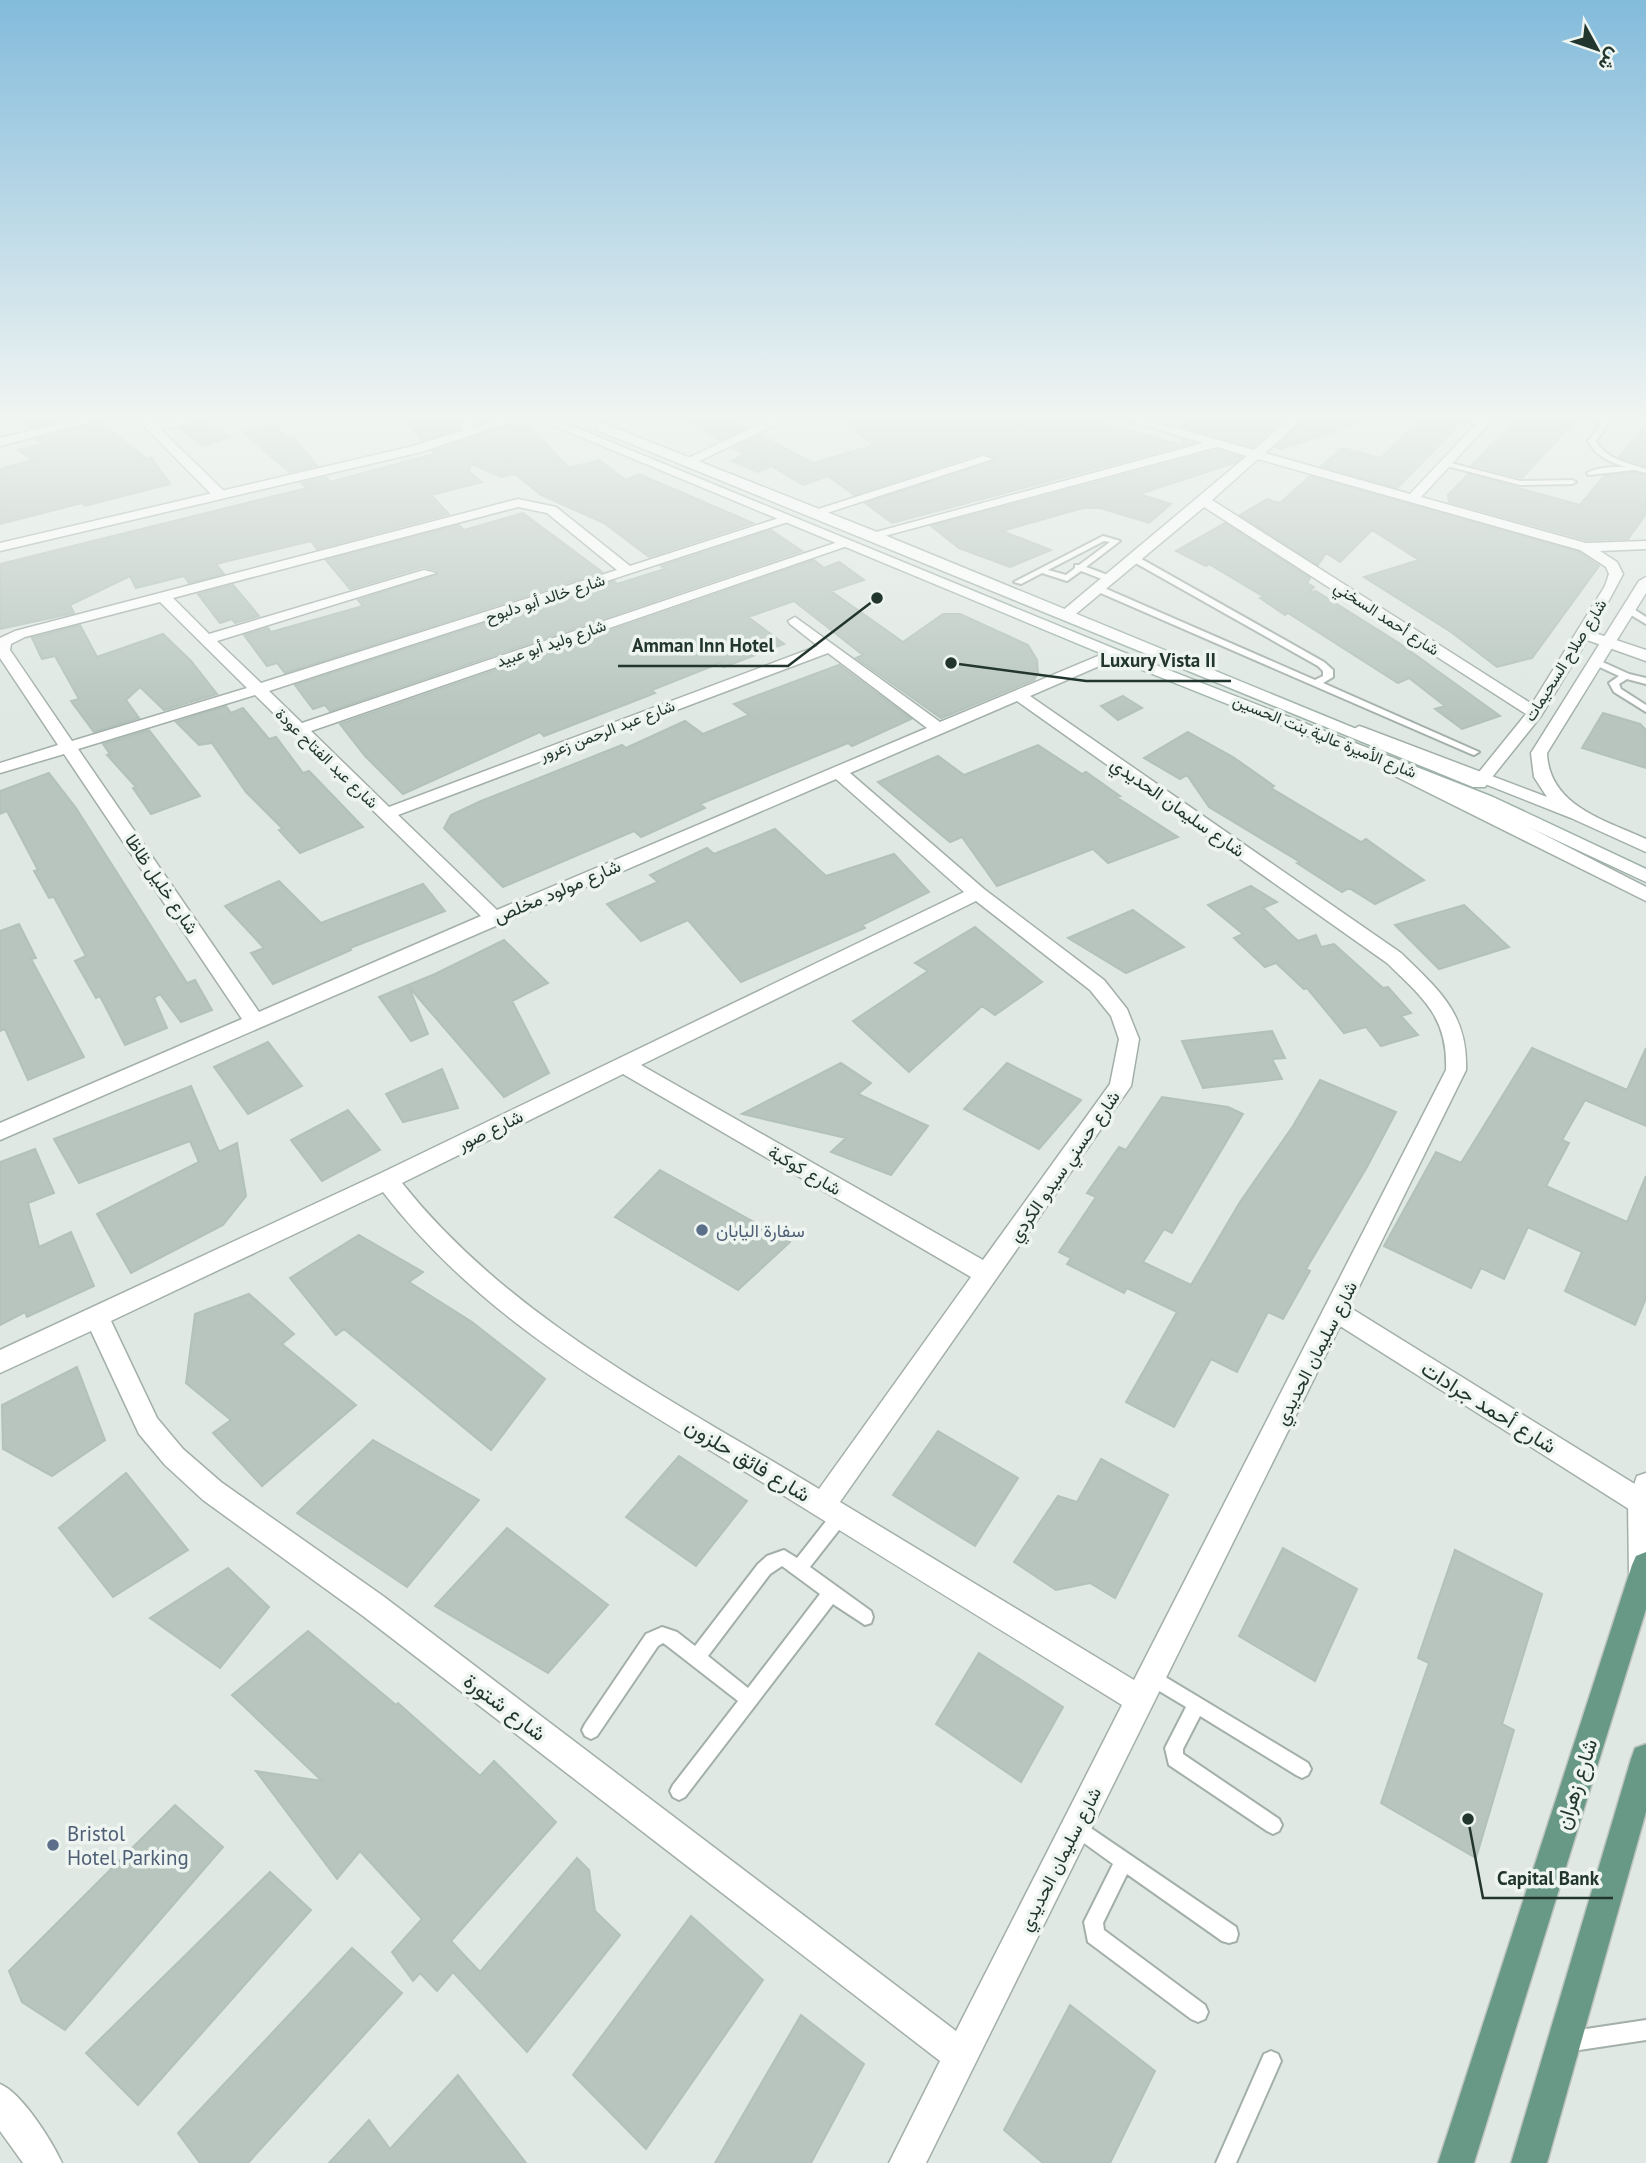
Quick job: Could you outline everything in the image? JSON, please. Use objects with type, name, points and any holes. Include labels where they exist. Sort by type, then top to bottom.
[{"type":"main road","name":"شارع زهران","points":[[1456,2163],[1644,1569]]},
{"type":"main road","points":[[1539,2152],[1566,2042],[1645,1765]]},
{"type":"street","points":[[0,547],[128,516]]},
{"type":"street","name":"شارع خالد أبو دلبوح","points":[[68,747],[2,650],[5,642],[20,634],[468,516]]},
{"type":"street","name":"شارع خالد أبو دلبوح","points":[[558,516],[628,572]]},
{"type":"street","name":"شارع الأميرة عالية بنت الحسين","points":[[777,516],[1115,654],[1440,765],[1646,850]]},
{"type":"street","name":"شارع الأميرة عالية بنت الحسين","points":[[826,516],[1066,615],[1313,722]]},
{"type":"street","points":[[872,535],[944,516]]},
{"type":"street","points":[[1066,615],[1186,516]]},
{"type":"street","name":"شارع أحمد السخني","points":[[1227,516],[1535,713]]},
{"type":"street","name":"شارع صلاح السحيمات","points":[[1473,516],[1585,547],[1646,545]]},
{"type":"street","points":[[628,572],[787,520]]},
{"type":"street","name":"شارع وليد أبو عبيد","points":[[297,730],[846,544]]},
{"type":"street","name":"شارع صلاح السحيمات","points":[[1483,776],[1535,713],[1616,575],[1612,565],[1585,547]]},
{"type":"street","points":[[204,639],[429,572]]},
{"type":"street","name":"شارع خالد أبو دلبوح","points":[[0,768],[628,572]]},
{"type":"street","points":[[1577,814],[1547,787],[1539,764],[1539,753],[1646,581]]},
{"type":"street","name":"شارع عبد الفتاح عودة","points":[[162,596],[297,730],[494,918]]},
{"type":"street","points":[[795,621],[940,730]]},
{"type":"street","points":[[1583,634],[1646,656]]},
{"type":"street","name":"شارع عبد الرحمن زعرور","points":[[386,814],[828,647]]},
{"type":"street","name":"شارع مولود مخلص","points":[[0,1132],[1115,654]]},
{"type":"street","name":"شارع سليمان الحديدي","points":[[907,2163],[1337,1312],[1456,1070],[1457,1041],[1443,1013],[1429,991],[1394,958],[1020,696]]},
{"type":"street","points":[[1313,722],[1483,776],[1577,814],[1646,850]]},
{"type":"street","points":[[1313,722],[1478,808],[1641,886],[1646,901]]},
{"type":"street","name":"شارع خليل ظاظا","points":[[68,747],[255,1021]]},
{"type":"street","name":"شارع حسني سيدو الكردي","points":[[831,1511],[987,1274],[1120,1086],[1129,1039],[1120,1014],[1097,985],[977,892],[840,773]]},
{"type":"street","name":"شارع صور","points":[[0,1362],[387,1180],[977,892]]},
{"type":"street","name":"شارع كوكبة","points":[[624,1065],[987,1274]]},
{"type":"street","name":"شارع فائق حلزون","points":[[387,1180],[412,1214],[443,1248],[516,1312],[604,1374],[831,1511],[1146,1689]]},
{"type":"street","name":"شارع أحمد جرادات","points":[[1337,1312],[1643,1493]]},
{"type":"street","name":"شارع شتورة","points":[[97,1318],[148,1426],[174,1457],[212,1491],[384,1614],[961,2056]]},
{"type":"street","points":[[1643,1493],[1644,1569]]},
{"type":"street","points":[[0,2101],[44,2163]]},
{"type":"lane","points":[[1018,582],[1060,560],[1103,538],[1116,541],[1064,579],[1041,570]]},
{"type":"lane","points":[[1135,559],[1321,664],[1329,674],[1325,680],[1316,683]]},
{"type":"lane","points":[[1060,560],[1081,568],[1104,584],[1316,683],[1474,752]]},
{"type":"lane","points":[[1629,610],[1646,621]]},
{"type":"lane","points":[[1596,662],[1626,677],[1646,681]]},
{"type":"lane","points":[[1626,677],[1616,680],[1614,686],[1646,709]]},
{"type":"lane","points":[[799,1569],[831,1511]]},
{"type":"lane","points":[[696,1658],[773,1561],[785,1558],[865,1617]]},
{"type":"lane","points":[[679,1790],[832,1592]]},
{"type":"lane","points":[[591,1730],[657,1637],[667,1636],[749,1699]]},
{"type":"lane","points":[[1146,1689],[1196,1705],[1302,1769]]},
{"type":"lane","points":[[1196,1705],[1174,1748],[1175,1759],[1273,1825]]},
{"type":"lane","points":[[1076,1827],[1229,1934]]},
{"type":"lane","points":[[1124,1860],[1093,1922],[1095,1935],[1198,2012]]},
{"type":"lane","points":[[1566,2042],[1646,2030]]},
{"type":"lane","points":[[1232,2160],[1271,2061]]},
{"type":"building","points":[[0,516],[31,516],[0,524]]},
{"type":"building","points":[[194,516],[442,516],[317,549],[311,541],[216,564],[224,574],[189,583],[184,576],[136,588],[130,576],[70,605],[74,613],[0,629],[0,564]]},
{"type":"building","points":[[513,516],[527,516],[602,572],[285,673],[277,663],[267,666],[244,635],[268,628],[271,632],[363,606],[358,600],[438,574],[437,570],[423,567],[350,589],[326,560],[459,525],[464,530]]},
{"type":"building","points":[[588,516],[737,516],[753,523],[649,557],[604,523]]},
{"type":"building","points":[[882,516],[919,516],[892,523]]},
{"type":"building","points":[[969,516],[1055,516],[1002,531],[1051,550],[1010,567],[959,548],[931,526]]},
{"type":"building","points":[[1126,516],[1157,516],[1149,523]]},
{"type":"building","points":[[1241,516],[1451,516],[1579,552],[1599,566],[1532,658],[1497,667],[1451,632],[1364,577],[1419,560],[1372,530],[1340,562],[1326,553],[1318,565]]},
{"type":"building","points":[[1499,516],[1645,516],[1628,539],[1586,540]]},
{"type":"building","points":[[1225,523],[1310,578],[1307,583],[1314,587],[1308,593],[1316,591],[1399,643],[1500,716],[1462,729],[1435,709],[1445,706],[1409,678],[1398,683],[1288,613],[1285,615],[1260,598],[1264,597],[1209,564],[1206,566],[1176,551]]},
{"type":"building","points":[[771,530],[802,551],[330,711],[325,705],[313,709],[295,685],[614,581],[617,584],[665,569],[661,566]]},
{"type":"building","points":[[814,560],[824,568],[839,562],[864,580],[831,591],[903,642],[943,614],[960,614],[1028,645],[1037,660],[1038,673],[1034,680],[941,718],[856,658],[863,655],[794,601],[748,617],[784,644],[724,667],[720,663],[652,690],[655,693],[544,736],[540,732],[403,794],[365,756],[340,724]]},
{"type":"building","points":[[233,585],[259,616],[235,623],[232,619],[220,623],[198,594]]},
{"type":"building","points":[[80,625],[97,657],[163,634],[191,661],[217,694],[164,710],[140,687],[126,700],[139,718],[94,732],[71,701],[79,699],[55,656],[42,659],[32,638]]},
{"type":"building","points":[[839,665],[911,719],[852,746],[848,743],[700,804],[705,808],[641,837],[634,831],[503,887],[444,828],[451,815],[481,801],[622,745],[626,748],[685,721],[703,734],[749,715],[734,704]]},
{"type":"building","points":[[1123,696],[1142,708],[1118,720],[1101,706]]},
{"type":"building","points":[[226,706],[231,713],[243,708],[269,739],[276,737],[303,773],[309,771],[363,827],[300,853],[279,830],[283,829],[246,792],[212,743],[199,745],[176,722]]},
{"type":"building","points":[[1603,713],[1640,724],[1646,730],[1646,768],[1582,748]]},
{"type":"building","points":[[149,730],[200,796],[151,814],[133,788],[136,787],[107,755],[110,754],[103,744]]},
{"type":"building","points":[[1188,732],[1233,757],[1274,786],[1271,788],[1361,842],[1366,839],[1424,880],[1375,904],[1349,888],[1342,892],[1297,863],[1300,862],[1209,807],[1187,775],[1180,779],[1144,758]]},
{"type":"building","points":[[1038,745],[1082,774],[1086,772],[1120,796],[1116,797],[1178,837],[1108,863],[1093,849],[997,886],[962,837],[950,842],[878,782],[938,756],[964,775]]},
{"type":"building","points":[[49,773],[76,808],[187,983],[195,980],[212,1010],[181,1022],[160,994],[154,998],[167,1028],[125,1045],[100,996],[96,998],[75,961],[86,956],[54,897],[49,898],[34,871],[38,870],[7,811],[0,814],[0,791]]},
{"type":"building","points":[[775,829],[826,876],[894,854],[929,892],[862,925],[865,928],[741,982],[688,920],[641,941],[607,904],[658,882],[650,875],[707,848],[714,854]]},
{"type":"building","points":[[279,881],[321,923],[423,884],[445,911],[350,948],[351,950],[273,984],[251,953],[264,948],[225,906]]},
{"type":"building","points":[[1251,886],[1277,902],[1263,908],[1298,941],[1316,935],[1321,947],[1334,944],[1383,988],[1388,987],[1411,1013],[1401,1016],[1418,1035],[1381,1046],[1366,1027],[1344,1033],[1307,988],[1304,989],[1276,963],[1265,967],[1234,938],[1243,934],[1208,905]]},
{"type":"building","points":[[1464,905],[1509,947],[1439,969],[1395,925]]},
{"type":"building","points":[[1133,910],[1184,947],[1126,973],[1068,938]]},
{"type":"building","points":[[19,924],[36,958],[31,959],[84,1057],[28,1080],[5,1029],[0,1031],[0,931]]},
{"type":"building","points":[[975,927],[1042,982],[995,1015],[982,1006],[909,1072],[853,1021],[928,971],[915,963]]},
{"type":"building","points":[[504,940],[548,983],[512,1001],[549,1073],[504,1097],[409,987],[428,1034],[411,1041],[379,997],[435,974]]},
{"type":"building","points":[[1272,1031],[1285,1058],[1272,1059],[1282,1079],[1203,1088],[1182,1041]]},
{"type":"building","points":[[268,1042],[302,1086],[248,1114],[214,1067]]},
{"type":"building","points":[[1532,1048],[1627,1090],[1646,1048],[1646,1126],[1585,1100],[1562,1140],[1569,1143],[1546,1186],[1627,1222],[1646,1176],[1646,1298],[1635,1325],[1565,1291],[1582,1252],[1528,1227],[1504,1279],[1481,1268],[1471,1288],[1384,1246],[1436,1152],[1461,1163]]},
{"type":"building","points":[[841,1063],[871,1083],[858,1094],[928,1126],[891,1175],[831,1152],[846,1138],[742,1114]]},
{"type":"building","points":[[1007,1063],[1081,1100],[1039,1149],[964,1109]]},
{"type":"building","points":[[442,1069],[458,1108],[403,1122],[386,1094]]},
{"type":"building","points":[[1320,1080],[1396,1112],[1367,1167],[1306,1269],[1310,1271],[1283,1319],[1268,1312],[1237,1372],[1211,1359],[1174,1427],[1126,1402],[1177,1312],[1127,1288],[1124,1293],[1067,1264],[1071,1258],[1059,1252],[1096,1197],[1087,1193],[1119,1147],[1126,1150],[1162,1097],[1228,1107],[1243,1114],[1172,1233],[1164,1229],[1143,1262],[1191,1285],[1240,1202],[1293,1126]]},
{"type":"building","points":[[191,1086],[219,1152],[237,1143],[246,1196],[223,1225],[131,1273],[97,1214],[199,1162],[190,1141],[79,1183],[54,1139]]},
{"type":"building","points":[[348,1110],[380,1150],[322,1181],[291,1140]]},
{"type":"building","points":[[35,1149],[54,1193],[28,1203],[39,1247],[71,1232],[94,1286],[27,1317],[25,1312],[0,1325],[0,1162]]},
{"type":"building","name":"سفارة اليابان","points":[[660,1170],[790,1242],[738,1290],[615,1217]]},
{"type":"building","points":[[359,1235],[423,1272],[409,1282],[472,1322],[545,1379],[491,1450],[344,1329],[336,1335],[290,1278]]},
{"type":"building","points":[[249,1294],[294,1334],[282,1344],[356,1405],[262,1486],[213,1433],[231,1420],[186,1383],[195,1314]]},
{"type":"building","points":[[77,1367],[105,1440],[52,1476],[3,1449],[2,1405]]},
{"type":"building","points":[[938,1431],[1018,1478],[975,1546],[893,1495]]},
{"type":"building","points":[[373,1440],[479,1500],[407,1587],[297,1513]]},
{"type":"building","points":[[679,1456],[747,1501],[696,1566],[626,1517]]},
{"type":"building","points":[[1101,1459],[1168,1495],[1115,1598],[1090,1583],[1056,1590],[1014,1562],[1058,1496],[1077,1502]]},
{"type":"building","points":[[126,1473],[188,1550],[113,1597],[59,1528]]},
{"type":"building","points":[[507,1528],[608,1605],[548,1673],[435,1606]]},
{"type":"building","points":[[1283,1548],[1357,1589],[1315,1681],[1239,1636]]},
{"type":"building","points":[[1455,1550],[1542,1594],[1502,1724],[1514,1730],[1476,1858],[1381,1803],[1429,1663],[1418,1658]]},
{"type":"building","points":[[228,1568],[269,1607],[220,1668],[150,1618]]},
{"type":"building","points":[[308,1631],[396,1705],[398,1703],[480,1776],[494,1761],[556,1822],[451,1941],[480,1972],[577,1858],[589,1870],[595,1911],[620,1935],[527,2052],[453,1972],[437,1991],[420,1973],[413,1981],[392,1952],[422,1919],[360,1851],[337,1879],[256,1771],[322,1781],[232,1695]]},
{"type":"building","points":[[979,1653],[1063,1707],[1021,1782],[936,1724]]},
{"type":"building","points":[[175,1805],[223,1847],[65,2030],[22,2002],[9,1971]]},
{"type":"building","points":[[270,1872],[311,1910],[138,2105],[86,2053]]},
{"type":"building","points":[[691,1916],[763,1980],[646,2149],[573,2075]]},
{"type":"building","points":[[352,1948],[402,1993],[248,2163],[200,2163],[178,2133]]},
{"type":"building","points":[[1070,2005],[1155,2071],[1110,2163],[1043,2163],[1004,2130]]},
{"type":"building","points":[[801,2015],[864,2064],[811,2163],[715,2163]]},
{"type":"building","points":[[458,2075],[526,2163],[329,2163],[369,2120],[390,2149]]},
{"type":"place","name":"Amman Inn Hotel","points":[[877,598]]},
{"type":"place","name":"Luxury Vista II","points":[[951,663]]},
{"type":"place","name":"سفارة اليابان","points":[[702,1230]]},
{"type":"place","name":"Capital Bank","points":[[1468,1819]]},
{"type":"place","name":"Bristol Hotel Parking","points":[[53,1845]]}]
